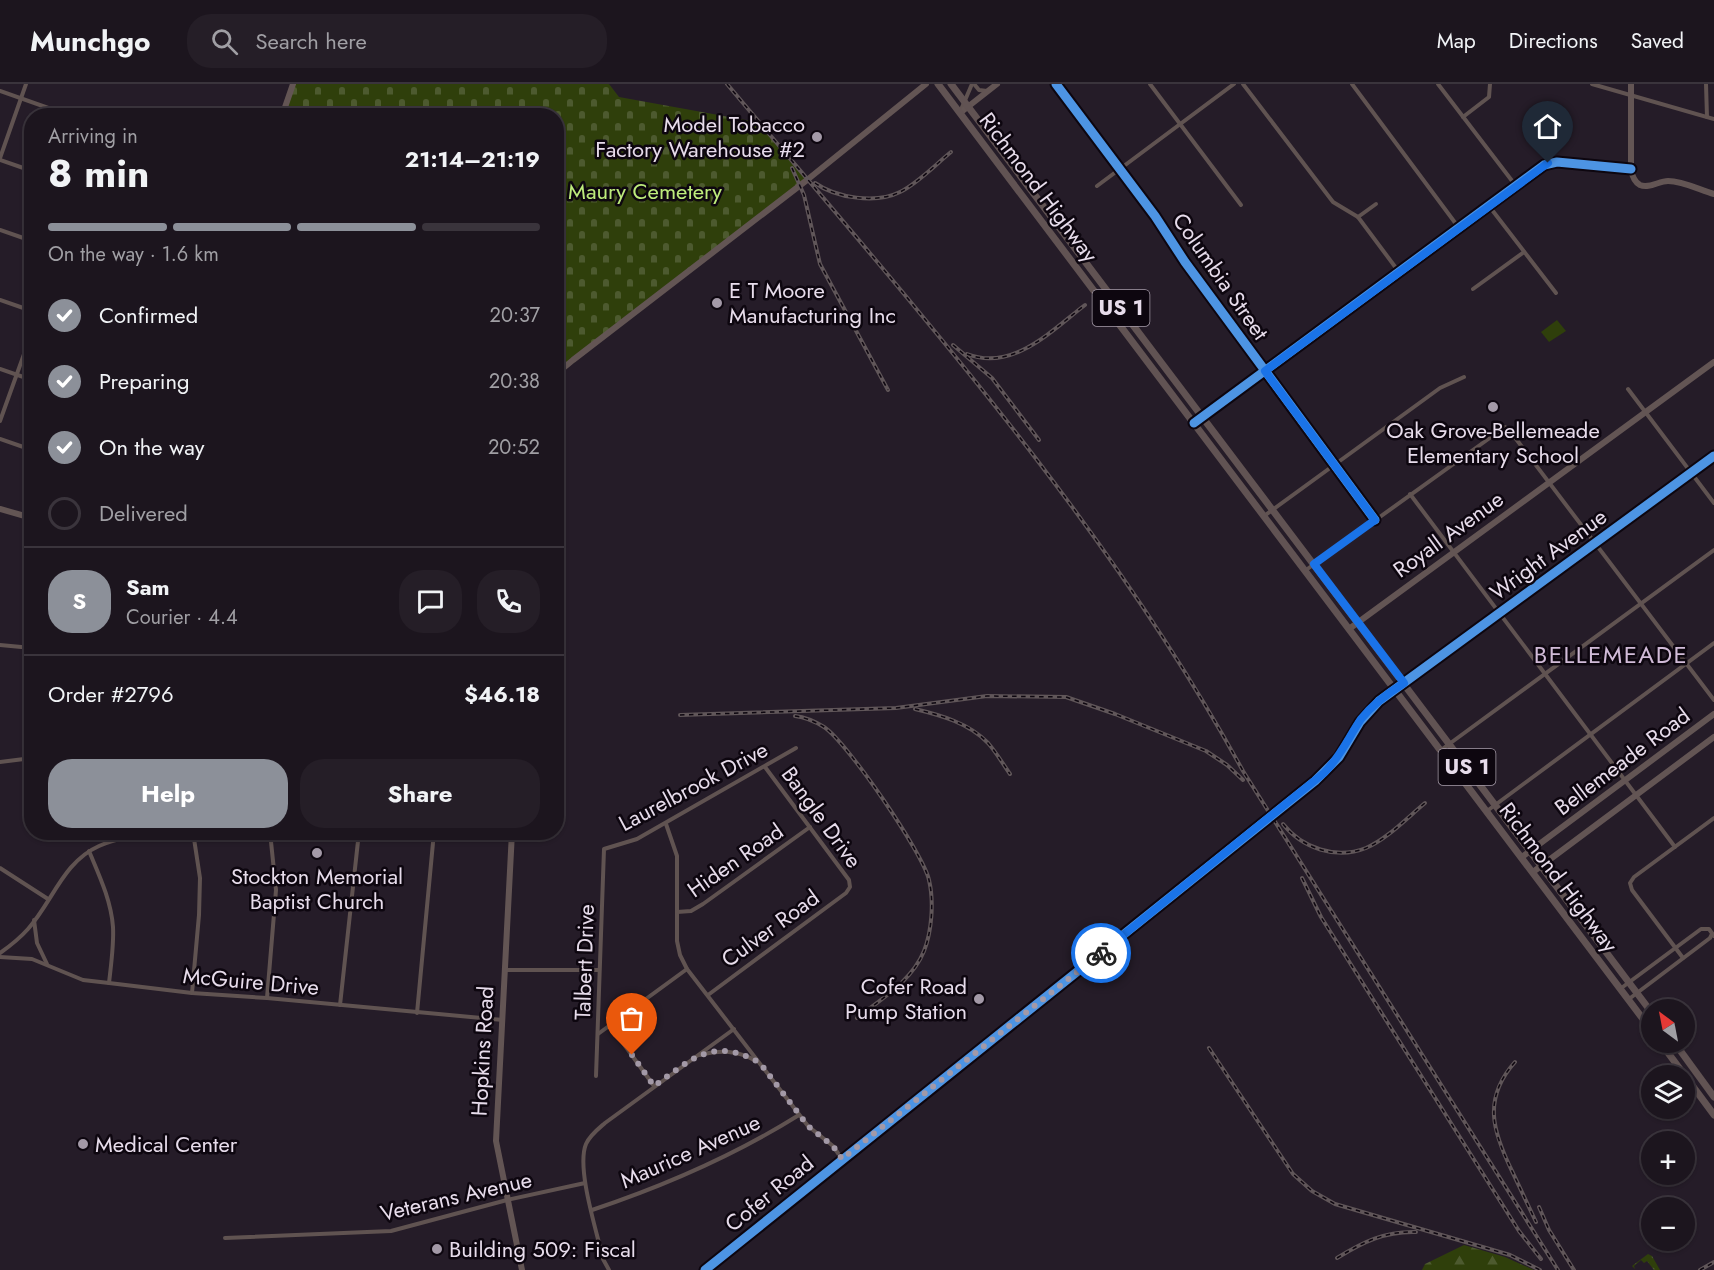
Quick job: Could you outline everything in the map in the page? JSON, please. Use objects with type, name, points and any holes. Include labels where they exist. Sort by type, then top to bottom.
[{"type":"main road","name":"Richmond Highway","points":[[938,84],[1641,1017]]},
{"type":"main road","name":"Richmond Highway","points":[[951,84],[1642,999]]},
{"type":"main road","points":[[1668,1053],[1714,1115]]},
{"type":"main road","points":[[1682,1053],[1714,1097]]},
{"type":"street","points":[[24,168],[0,159],[26,84]]},
{"type":"street","points":[[285,108],[293,84]]},
{"type":"street","points":[[564,367],[807,180],[926,84]]},
{"type":"street","points":[[967,104],[973,84],[979,90],[988,91]]},
{"type":"street","points":[[960,112],[967,104],[997,84]]},
{"type":"street","name":"Columbia Street","points":[[1056,84],[1375,520]]},
{"type":"street","points":[[1150,84],[1241,205]]},
{"type":"street","points":[[1097,186],[1234,84]]},
{"type":"street","points":[[1243,84],[1333,202],[1358,217],[1398,272]]},
{"type":"street","points":[[1352,84],[1459,228]]},
{"type":"street","points":[[1438,84],[1516,186]]},
{"type":"street","points":[[1463,117],[1489,98],[1490,84]]},
{"type":"street","points":[[1592,84],[1714,119]]},
{"type":"street","points":[[1631,84],[1631,169],[1635,182],[1641,186],[1674,182],[1714,194]]},
{"type":"street","points":[[1706,84],[1707,117]]},
{"type":"street","points":[[0,91],[49,108]]},
{"type":"street","points":[[1194,423],[1544,165],[1553,162],[1631,169]]},
{"type":"street","points":[[1358,217],[1376,204]]},
{"type":"street","points":[[1489,206],[1556,293]]},
{"type":"street","points":[[0,230],[24,238]]},
{"type":"street","points":[[1473,289],[1524,252]]},
{"type":"street","points":[[0,300],[24,308]]},
{"type":"street","points":[[0,421],[24,355]]},
{"type":"street","name":"Royall Avenue","points":[[1349,629],[1714,362]]},
{"type":"street","points":[[0,369],[24,377]]},
{"type":"street","points":[[1264,516],[1440,388],[1464,377]]},
{"type":"street","points":[[1628,389],[1714,503]]},
{"type":"street","points":[[1305,570],[1504,427],[1509,429],[1714,700]]},
{"type":"street","points":[[0,439],[24,447]]},
{"type":"street","name":"Wright Avenue","points":[[1404,683],[1714,456]]},
{"type":"street","points":[[1410,494],[1676,846]]},
{"type":"street","points":[[0,509],[24,516]]},
{"type":"street","points":[[1441,750],[1714,550]]},
{"type":"street","points":[[1487,811],[1714,643]]},
{"type":"street","points":[[0,645],[24,647]]},
{"type":"street","name":"Cofer Road","points":[[705,1270],[1315,782],[1339,757],[1365,715],[1404,683]]},
{"type":"street","name":"Bellemeade Road","points":[[1522,857],[1714,714]]},
{"type":"street","name":"Bellemeade Road","points":[[1533,872],[1714,736]]},
{"type":"street","name":"Laurelbrook Drive","points":[[604,849],[637,839],[666,824],[796,748]]},
{"type":"street","points":[[0,762],[24,759]]},
{"type":"street","name":"Bangle Drive","points":[[765,767],[849,880],[850,887]]},
{"type":"street","points":[[1683,958],[1632,890],[1630,883],[1634,877],[1714,818]]},
{"type":"street","points":[[666,824],[677,856],[677,941],[680,955],[687,969],[799,1115],[808,1126],[833,1146],[842,1159]]},
{"type":"street","name":"Hiden Road","points":[[677,912],[691,911],[703,904],[810,827]]},
{"type":"street","points":[[0,955],[28,928],[68,870],[89,851],[115,840]]},
{"type":"street","points":[[192,993],[200,878],[194,840]]},
{"type":"street","points":[[267,998],[276,890],[271,840]]},
{"type":"street","points":[[340,1005],[358,840]]},
{"type":"street","points":[[417,1013],[433,840]]},
{"type":"street","name":"Hopkins Road","points":[[512,840],[496,1141],[522,1270]]},
{"type":"street","name":"Talbert Drive","points":[[597,1076],[604,849]]},
{"type":"street","points":[[89,851],[112,916],[113,939],[109,983]]},
{"type":"street","points":[[0,868],[48,899]]},
{"type":"street","name":"Culver Road","points":[[708,995],[846,893],[850,887]]},
{"type":"street","points":[[34,920],[37,943],[47,964]]},
{"type":"street","points":[[1620,989],[1703,928],[1709,929],[1713,935],[1710,938],[1628,1000]]},
{"type":"street","name":"McGuire Drive","points":[[0,955],[26,958],[47,964],[83,980],[192,993],[503,1020]]},
{"type":"street","points":[[598,1034],[687,969]]},
{"type":"street","points":[[504,970],[599,970]]},
{"type":"street","points":[[610,1025],[654,1086]]},
{"type":"street","points":[[609,1270],[603,1259],[585,1183],[583,1155],[586,1144],[592,1134],[734,1029]]},
{"type":"street","points":[[697,1056],[716,1051],[727,1051],[749,1057],[760,1063]]},
{"type":"street","name":"Maurice Avenue","points":[[592,1210],[639,1194],[760,1140],[799,1115]]},
{"type":"street","name":"Veterans Avenue","points":[[225,1238],[391,1231],[507,1200],[585,1183]]},
{"type":"green space","name":"Maury Cemetery","points":[[293,84],[609,84],[619,97],[757,122],[806,180],[564,370],[564,108],[286,108]]},
{"type":"green space","points":[[1557,320],[1566,331],[1549,342],[1541,332]]},
{"type":"green space","points":[[1464,1245],[1505,1257],[1534,1270],[1422,1270],[1425,1264]]},
{"type":"green space","points":[[1648,1254],[1652,1256],[1660,1270],[1654,1270],[1647,1261],[1644,1263],[1641,1260],[1634,1266],[1635,1269],[1632,1266]]},
{"type":"railway","points":[[727,84],[935,331],[1068,501],[1130,588],[1189,678],[1243,771],[1558,1270]]},
{"type":"railway","points":[[815,183],[834,192],[856,198],[890,196],[913,184],[951,152]]},
{"type":"railway","points":[[792,168],[804,195],[820,264],[888,390]]},
{"type":"railway","points":[[967,354],[984,358],[1016,353],[1031,346],[1085,305]]},
{"type":"railway","points":[[953,345],[992,378],[1039,440]]},
{"type":"railway","points":[[680,715],[896,708],[987,696],[1066,697],[1206,751],[1227,765],[1243,780]]},
{"type":"railway","points":[[915,709],[944,717],[972,730],[988,743],[1010,774]]},
{"type":"railway","points":[[795,716],[824,727],[849,753],[899,824],[924,866],[929,880],[932,906],[930,925],[927,943],[919,962],[895,989],[857,1018]]},
{"type":"railway","points":[[1283,824],[1300,840],[1320,850],[1343,853],[1366,848],[1382,839],[1425,803]]},
{"type":"railway","points":[[1302,878],[1321,917],[1519,1231],[1541,1259]]},
{"type":"railway","points":[[1209,1048],[1293,1174],[1312,1191],[1335,1204],[1510,1255],[1540,1270]]},
{"type":"railway","points":[[1515,1062],[1498,1089],[1494,1116],[1505,1157],[1536,1222]]},
{"type":"railway","points":[[1539,1207],[1549,1230],[1574,1270]]},
{"type":"railway","points":[[1337,1258],[1356,1247],[1384,1236],[1416,1232]]},
{"type":"railway","points":[[1700,1270],[1714,1262]]},
{"type":"cycle path","points":[[1056,84],[1155,216],[1185,262],[1375,520]]},
{"type":"cycle path","points":[[1194,423],[1544,165],[1557,162],[1631,169]]},
{"type":"cycle path","points":[[705,1270],[1315,781],[1339,757],[1360,722],[1379,701],[1714,456]]},
{"type":"way so far","points":[[632,1055],[654,1086],[697,1056],[716,1051],[727,1051],[749,1057],[760,1063],[808,1126],[833,1146],[842,1159],[1101,953]]},
{"type":"place","name":"Model Tobacco Factory Warehouse #2","points":[[817,137]]},
{"type":"place","name":"E T Moore Manufacturing Inc","points":[[717,303]]},
{"type":"place","name":"Oak Grove-Bellemeade Elementary School","points":[[1493,407]]},
{"type":"place","name":"Stockton Memorial Baptist Church","points":[[317,853]]},
{"type":"place","name":"Cofer Road Pump Station","points":[[979,999]]},
{"type":"place","name":"Medical Center","points":[[83,1144]]},
{"type":"place","name":"Building 509: Fiscal","points":[[437,1249]]},
{"type":"district","name":"BELLEMEADE","points":[[1611,655]]},
{"type":"route","points":[[1101,953],[1332,766],[1365,715],[1379,701],[1404,683],[1314,564],[1375,520],[1265,371],[1548,163]]}]
